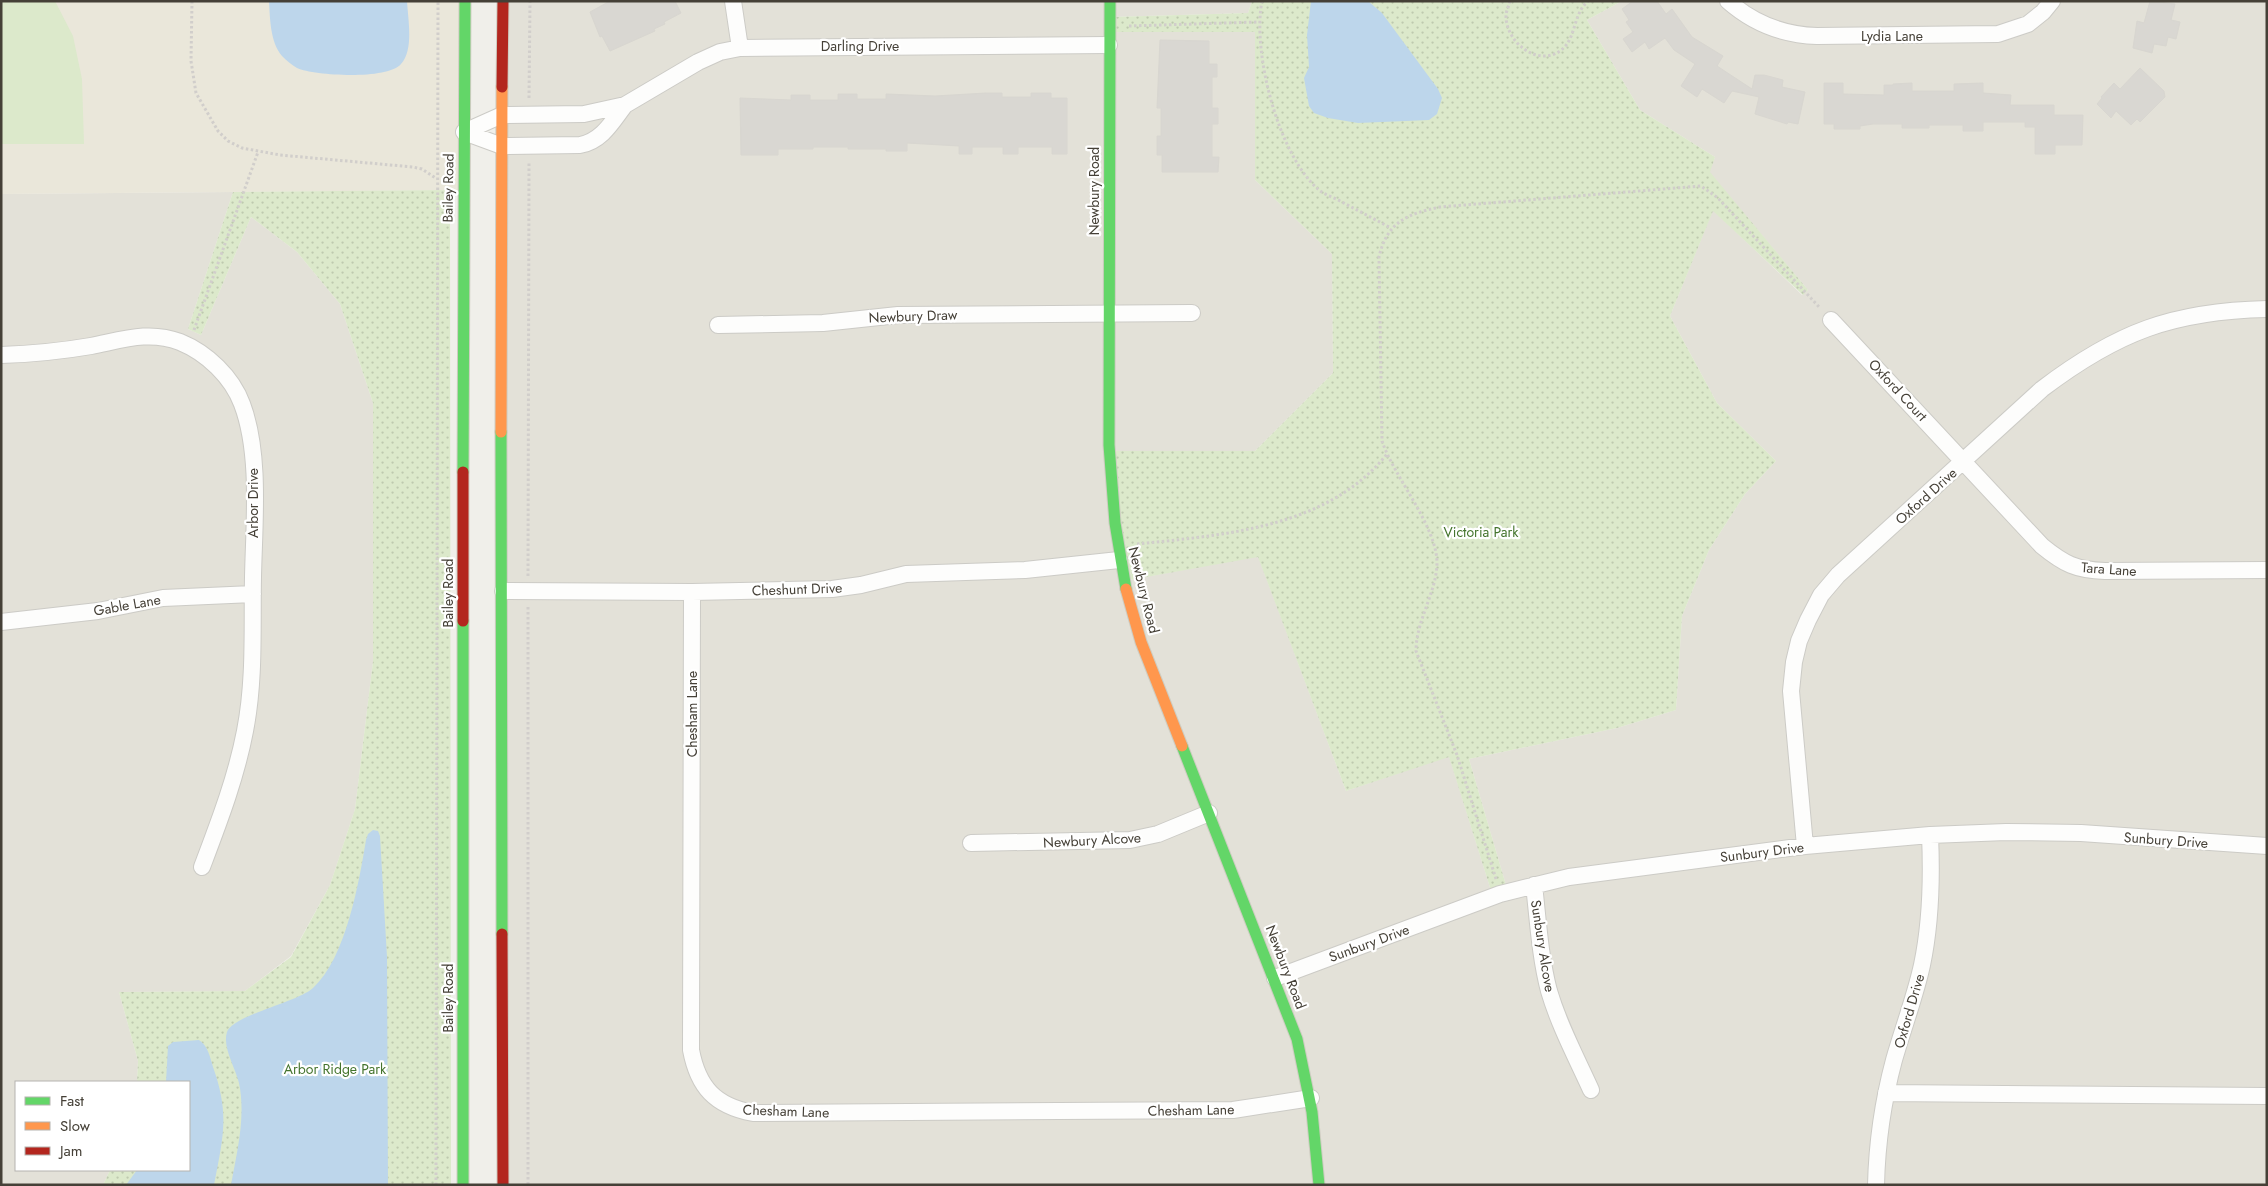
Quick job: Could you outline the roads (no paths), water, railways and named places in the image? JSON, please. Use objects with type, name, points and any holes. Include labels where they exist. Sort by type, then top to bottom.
[{"type":"main road","name":"Bailey Road","points":[[463,1185],[465,1]]},
{"type":"main road","points":[[503,1],[503,1185]]},
{"type":"main road","name":"Newbury Road","points":[[1110,1],[1110,462],[1118,553],[1130,609],[1141,642],[1298,1039],[1311,1098],[1319,1156],[1320,1185]]},
{"type":"street","points":[[733,1],[740,48]]},
{"type":"street","name":"Lydia Lane","points":[[1728,1],[1749,16],[1774,28],[1800,35],[1836,36],[1998,34],[2028,24],[2043,12],[2052,1]]},
{"type":"street","name":"Darling Drive","points":[[464,132],[502,116],[584,114],[625,105],[706,58],[740,48],[1109,45]]},
{"type":"street","name":"Darling Drive","points":[[464,132],[502,146],[590,143],[604,133],[625,105]]},
{"type":"street","name":"Oxford Drive","points":[[1805,846],[1791,691],[1799,641],[1821,596],[1838,575],[2042,388],[2075,364],[2106,345],[2167,321],[2207,312],[2267,309]]},
{"type":"street","name":"Newbury Draw","points":[[718,325],[823,324],[898,314],[1192,313]]},
{"type":"street","name":"Oxford Court","points":[[1831,320],[1964,461]]},
{"type":"street","name":"Arbor Drive","points":[[1,355],[91,346],[150,335],[181,342],[210,360],[235,388],[249,426],[253,451],[252,690],[245,732],[234,776],[202,867]]},
{"type":"street","name":"Tara Lane","points":[[1964,461],[2042,546],[2060,560],[2082,570],[2267,570]]},
{"type":"street","name":"Cheshunt Drive","points":[[503,591],[692,592],[832,589],[861,585],[906,574],[1025,570],[1118,553]]},
{"type":"street","name":"Chesham Lane","points":[[692,592],[691,1050],[694,1066],[703,1084],[716,1098],[732,1109],[752,1113],[1233,1110],[1311,1098]]},
{"type":"street","name":"Gable Lane","points":[[1,622],[80,613],[163,598],[253,594]]},
{"type":"street","name":"Newbury Alcove","points":[[971,843],[1130,840],[1158,834],[1209,813]]},
{"type":"street","name":"Sunbury Drive","points":[[1274,978],[1500,894],[1570,877],[1805,846],[1930,835],[2006,832],[2081,833],[2267,846]]},
{"type":"street","name":"Oxford Drive","points":[[1876,1185],[1880,1129],[1886,1093],[1922,964],[1932,874],[1930,835]]},
{"type":"street","name":"Sunbury Alcove","points":[[1534,885],[1542,955],[1549,991],[1561,1024],[1591,1090]]},
{"type":"street","points":[[1886,1093],[2267,1096]]},
{"type":"water","points":[[269,1],[407,1],[408,51],[401,64],[394,69],[382,72],[351,75],[319,73],[297,68],[282,56],[275,44],[271,30]]},
{"type":"water","points":[[1311,1],[1368,1],[1382,13],[1438,89],[1442,98],[1437,114],[1429,120],[1358,123],[1328,118],[1314,113],[1309,106],[1304,78],[1309,67],[1307,35]]},
{"type":"water","points":[[373,830],[378,831],[380,836],[387,957],[388,1185],[231,1185],[240,1134],[242,1109],[239,1083],[226,1044],[227,1032],[241,1020],[305,994],[324,975],[342,939],[355,897],[366,840],[368,834]]},
{"type":"water","points":[[199,1040],[205,1045],[210,1056],[222,1099],[223,1113],[222,1139],[214,1185],[126,1185],[136,1171],[190,1171],[190,1081],[166,1081],[168,1046],[173,1042]]},
{"type":"park label","name":"Victoria Park","points":[[1481,532]]},
{"type":"park label","name":"Arbor Ridge Park","points":[[335,1069]]}]
